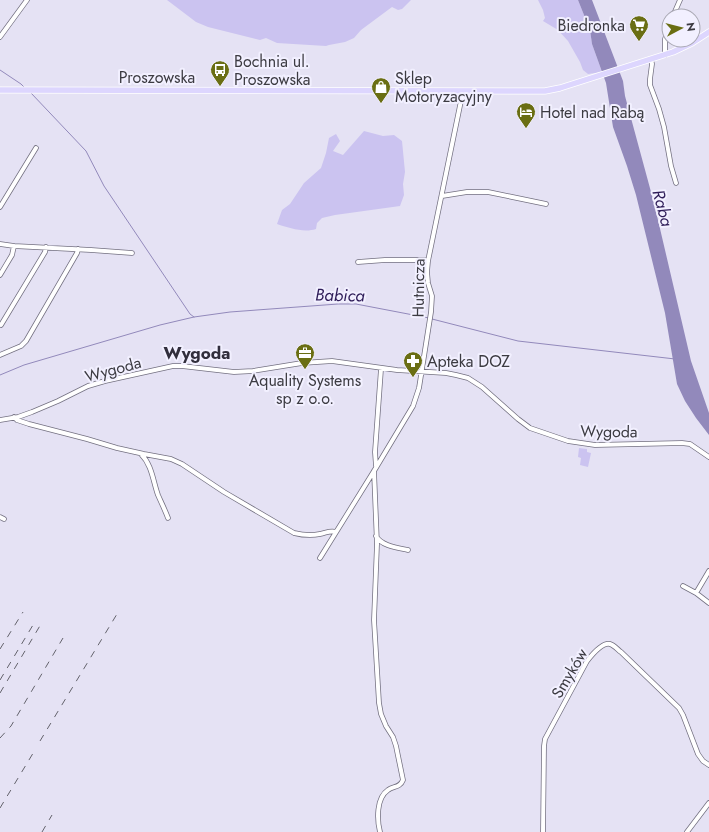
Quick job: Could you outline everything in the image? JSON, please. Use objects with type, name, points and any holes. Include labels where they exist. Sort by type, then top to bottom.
[{"type":"main road","name":"Proszowska","points":[[0,90],[545,91],[665,55],[682,48],[709,32]]},
{"type":"street","points":[[0,37],[27,0]]},
{"type":"street","points":[[665,48],[665,55]]},
{"type":"street","points":[[651,59],[650,84],[664,127],[671,166],[676,183]]},
{"type":"street","name":"Hutnicza","points":[[320,558],[413,406],[419,388],[431,312],[432,296],[428,283],[428,261],[463,91]]},
{"type":"street","points":[[0,207],[36,148]]},
{"type":"street","points":[[442,196],[467,192],[488,192],[546,204]]},
{"type":"street","points":[[0,244],[132,253]]},
{"type":"street","points":[[0,275],[12,255],[14,246]]},
{"type":"street","points":[[1,325],[45,252],[46,247]]},
{"type":"street","points":[[0,355],[21,346],[26,341],[78,253],[78,249]]},
{"type":"street","points":[[358,262],[385,260],[428,261]]},
{"type":"street","name":"Wygoda","points":[[0,420],[45,407],[88,386],[173,366],[234,372],[253,371],[302,363],[332,361],[381,369],[446,373],[468,378],[482,387],[530,428],[568,441],[595,444],[682,443],[690,444],[709,457]]},
{"type":"street","points":[[380,832],[378,810],[382,797],[388,790],[400,785],[403,780],[396,746],[381,714],[378,703],[374,620],[376,556],[375,452],[381,369]]},
{"type":"street","points":[[14,417],[17,420],[29,424],[117,448],[140,454],[171,459],[182,464],[224,492],[294,533],[302,535],[320,534],[332,531],[336,532]]},
{"type":"street","points":[[140,454],[147,461],[158,495],[168,518]]},
{"type":"street","points":[[376,536],[381,542],[395,548],[408,550]]},
{"type":"street","points":[[696,593],[709,571]]},
{"type":"street","points":[[683,586],[696,593],[709,603]]},
{"type":"street","name":"Smyków","points":[[543,832],[545,739],[587,661],[595,651],[602,646],[611,644],[621,652],[679,708],[698,754],[703,761],[709,764]]},
{"type":"street","points":[[687,832],[709,803]]},
{"type":"shaded area","points":[[167,0],[411,0],[402,9],[398,10],[392,7],[361,30],[354,38],[345,42],[326,46],[277,43],[266,38],[260,40],[208,27],[196,22]]},
{"type":"shaded area","points":[[538,0],[578,0],[590,30],[592,44],[602,72],[588,74],[583,70],[568,41],[558,30],[543,21],[545,18]]},
{"type":"shaded area","points":[[578,0],[592,0],[623,81],[625,96],[654,203],[691,361],[709,413],[709,435],[685,401],[677,384],[665,313],[636,195],[613,127],[606,83],[592,44],[590,30]]},
{"type":"shaded area","points":[[364,131],[383,136],[394,135],[402,141],[405,172],[403,184],[404,195],[400,206],[322,218],[317,223],[316,229],[311,230],[296,230],[277,224],[282,210],[290,204],[304,183],[321,168],[329,138],[336,134],[340,141],[333,151],[343,155]]},
{"type":"shaded area","points":[[579,448],[587,449],[587,452],[591,453],[588,467],[580,465],[581,458],[578,457]]},
{"type":"waterway","points":[[0,70],[25,88]]},
{"type":"waterway","points":[[31,93],[86,151],[104,186],[190,314],[194,317]]},
{"type":"waterway","name":"Babica","points":[[0,375],[24,365],[160,325],[194,317],[230,312],[356,304],[429,318]]},
{"type":"waterway","name":"Babica","points":[[432,319],[518,341],[675,359]]},
{"type":"railway","points":[[0,649],[23,612]]},
{"type":"railway","points":[[40,741],[117,614]]},
{"type":"railway","points":[[0,680],[36,620]]},
{"type":"railway","points":[[0,693],[41,624]]},
{"type":"railway","points":[[0,738],[11,726],[63,638]]},
{"type":"railway","points":[[0,808],[35,750]]},
{"type":"railway","points":[[42,832],[52,815]]},
{"type":"place","name":"Biedronka","points":[[639,42]]},
{"type":"place","name":"Bochnia ul. Proszowska","points":[[220,87]]},
{"type":"place","name":"Sklep Motoryzacyjny","points":[[381,104]]},
{"type":"place","name":"Hotel nad Rabą","points":[[526,129]]},
{"type":"place","name":"Aquality Systems sp z o.o.","points":[[305,370]]},
{"type":"place","name":"Apteka DOZ","points":[[413,378]]},
{"type":"district","name":"Wygoda","points":[[197,353]]},
{"type":"water label","name":"Raba","points":[[663,208]]}]
